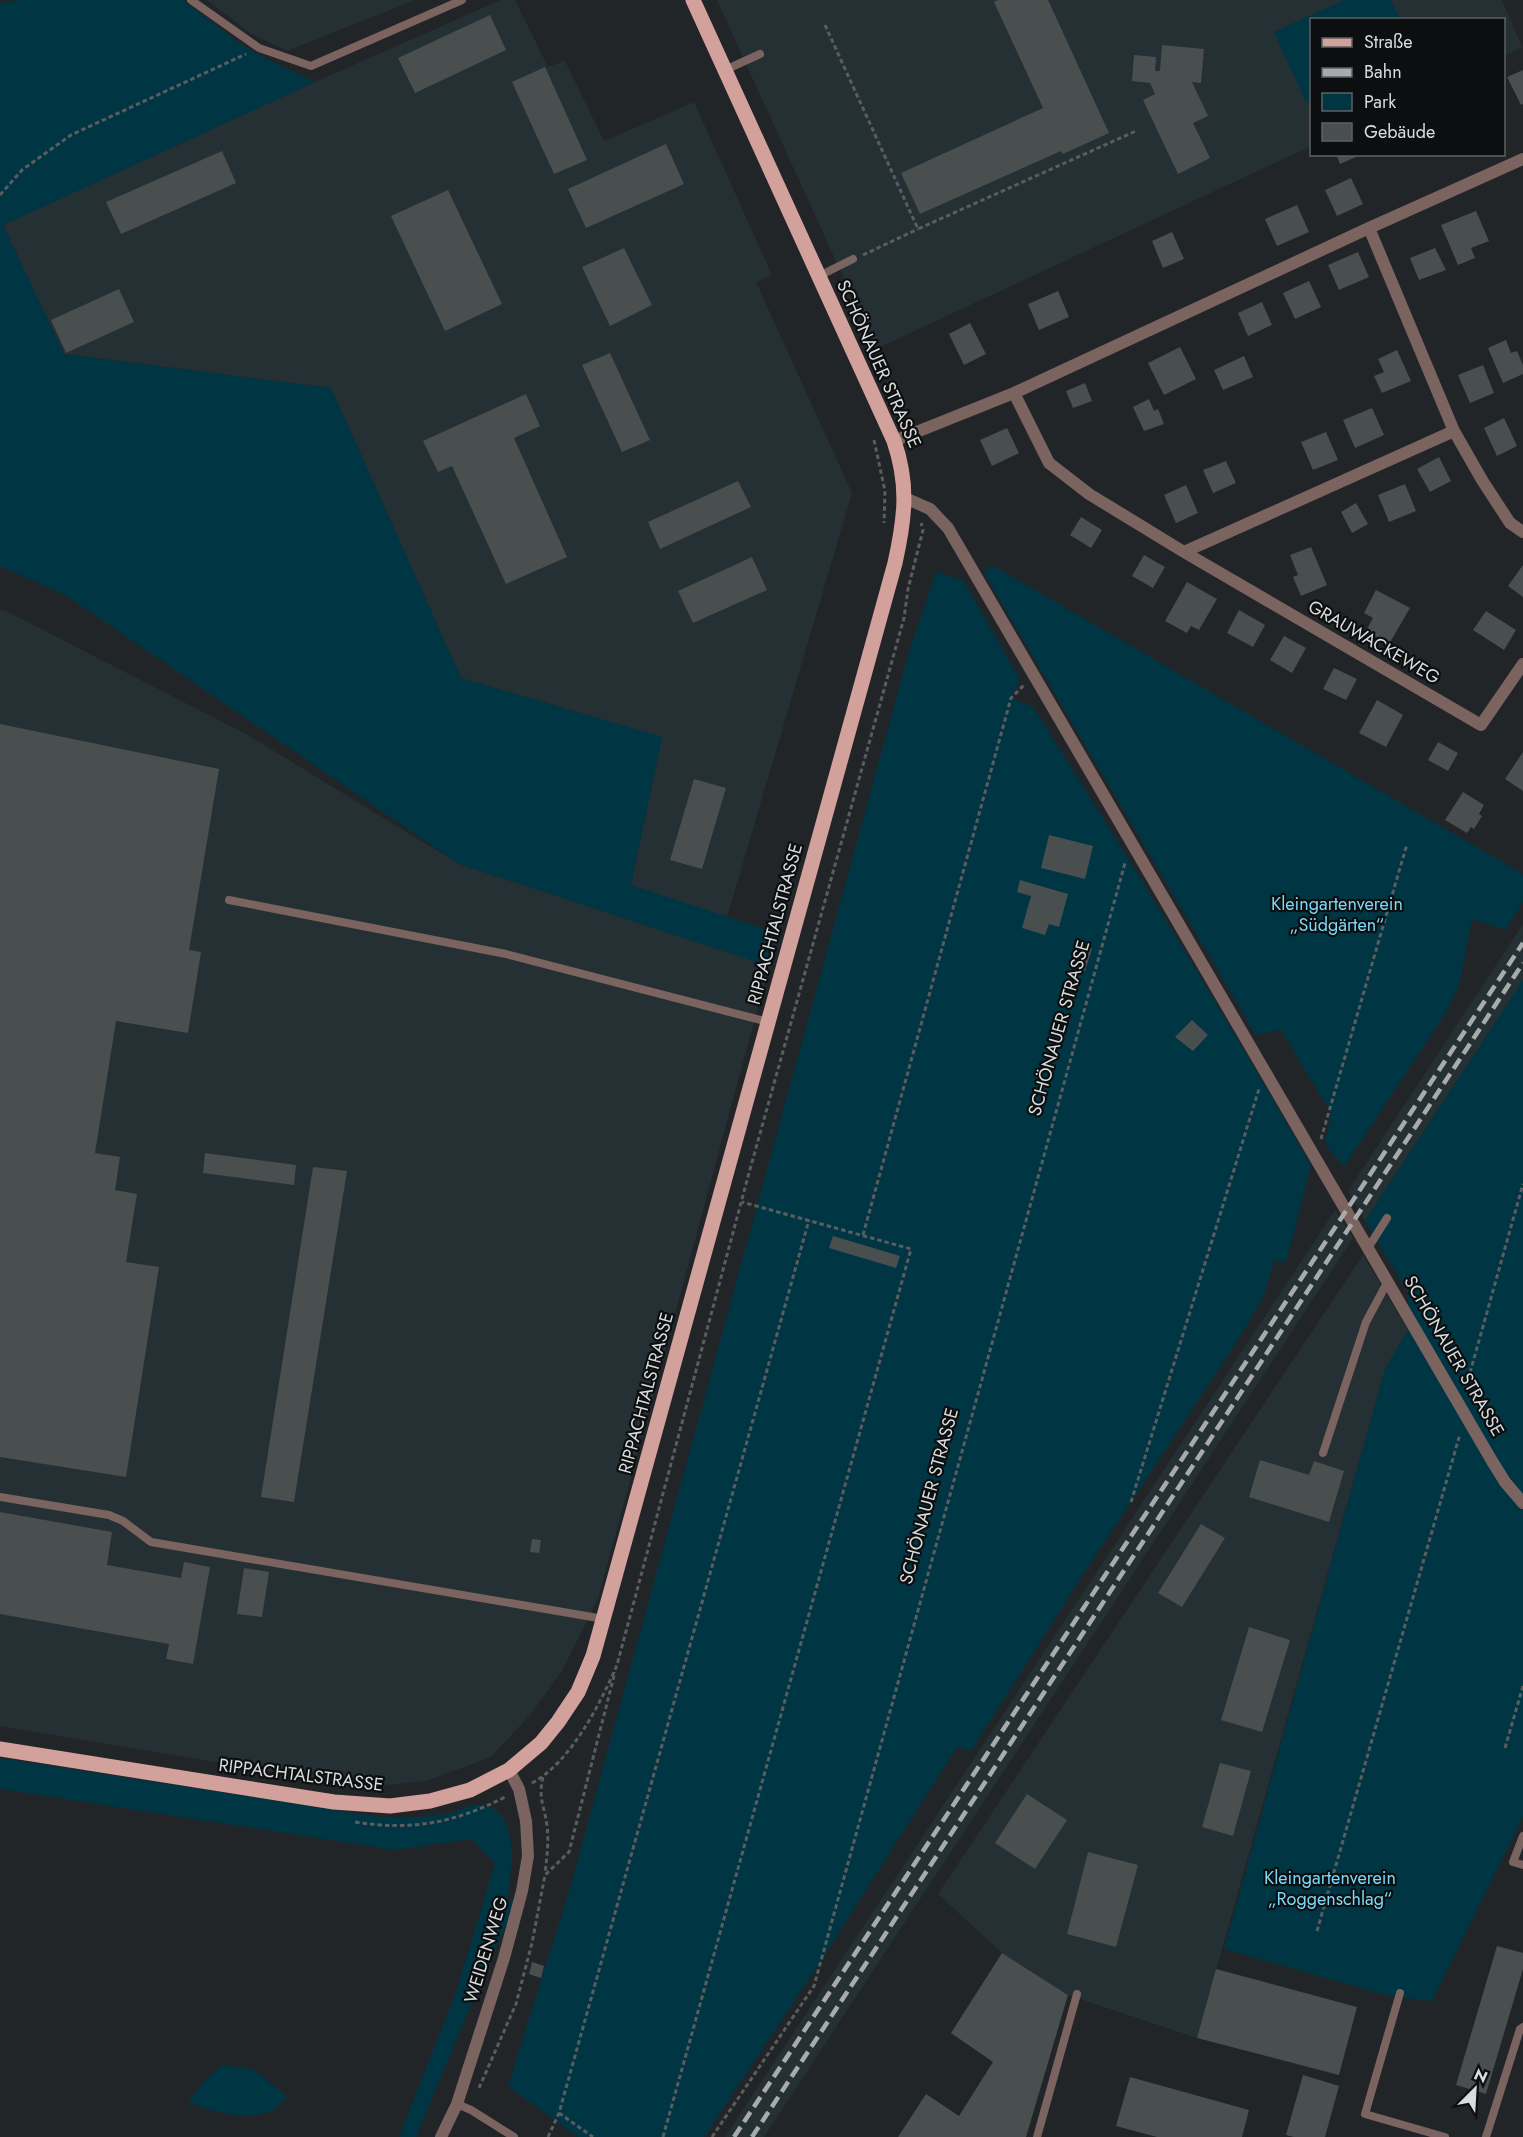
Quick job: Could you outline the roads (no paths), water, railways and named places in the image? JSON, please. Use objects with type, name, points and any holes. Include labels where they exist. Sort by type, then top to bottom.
[{"type":"main road","name":"SCHÖNAUER STRASSE","points":[[693,0],[894,441],[901,461],[905,498]]},
{"type":"main road","name":"RIPPACHTALSTRASSE","points":[[0,1749],[322,1801],[390,1806],[430,1801],[470,1790],[509,1770],[541,1743],[558,1722],[578,1692],[604,1619],[895,562],[904,518],[905,498]]},
{"type":"street","points":[[894,441],[1014,393],[1523,159]]},
{"type":"street","points":[[1369,228],[1454,431],[1510,523],[1523,532]]},
{"type":"street","name":"GRAUWACKEWEG","points":[[1014,393],[1049,463],[1089,494],[1481,725],[1523,664]]},
{"type":"street","points":[[1184,552],[1454,431]]},
{"type":"street","name":"SCHÖNAUER STRASSE","points":[[905,498],[921,503],[938,515],[948,528],[1505,1482],[1523,1503]]},
{"type":"street","name":"WEIDENWEG","points":[[441,2137],[457,2104],[504,1958],[522,1891],[528,1857],[526,1821],[519,1789],[509,1770]]},
{"type":"lane","points":[[191,0],[259,48],[311,66],[462,0]]},
{"type":"lane","points":[[725,70],[760,54]]},
{"type":"lane","points":[[819,276],[853,259]]},
{"type":"lane","points":[[229,900],[506,954],[768,1022]]},
{"type":"lane","points":[[1368,1248],[1387,1218]]},
{"type":"lane","points":[[1323,1453],[1366,1322],[1388,1281]]},
{"type":"lane","points":[[0,1497],[109,1515],[123,1521],[136,1533],[151,1542],[604,1619]]},
{"type":"lane","points":[[1523,1836],[1513,1862],[1523,1865]]},
{"type":"lane","points":[[1400,1993],[1365,2114],[1445,2137]]},
{"type":"lane","points":[[1037,2137],[1077,1994]]},
{"type":"lane","points":[[1486,2137],[1520,2029],[1523,2027]]},
{"type":"lane","points":[[457,2104],[471,2110],[514,2137]]},
{"type":"railway","points":[[734,2137],[1523,943]]},
{"type":"railway","points":[[752,2137],[1523,963]]},
{"type":"park label","name":"Kleingartenverein „Südgärten“","points":[[1337,914]]},
{"type":"park label","name":"Kleingartenverein „Roggenschlag“","points":[[1330,1888]]}]
